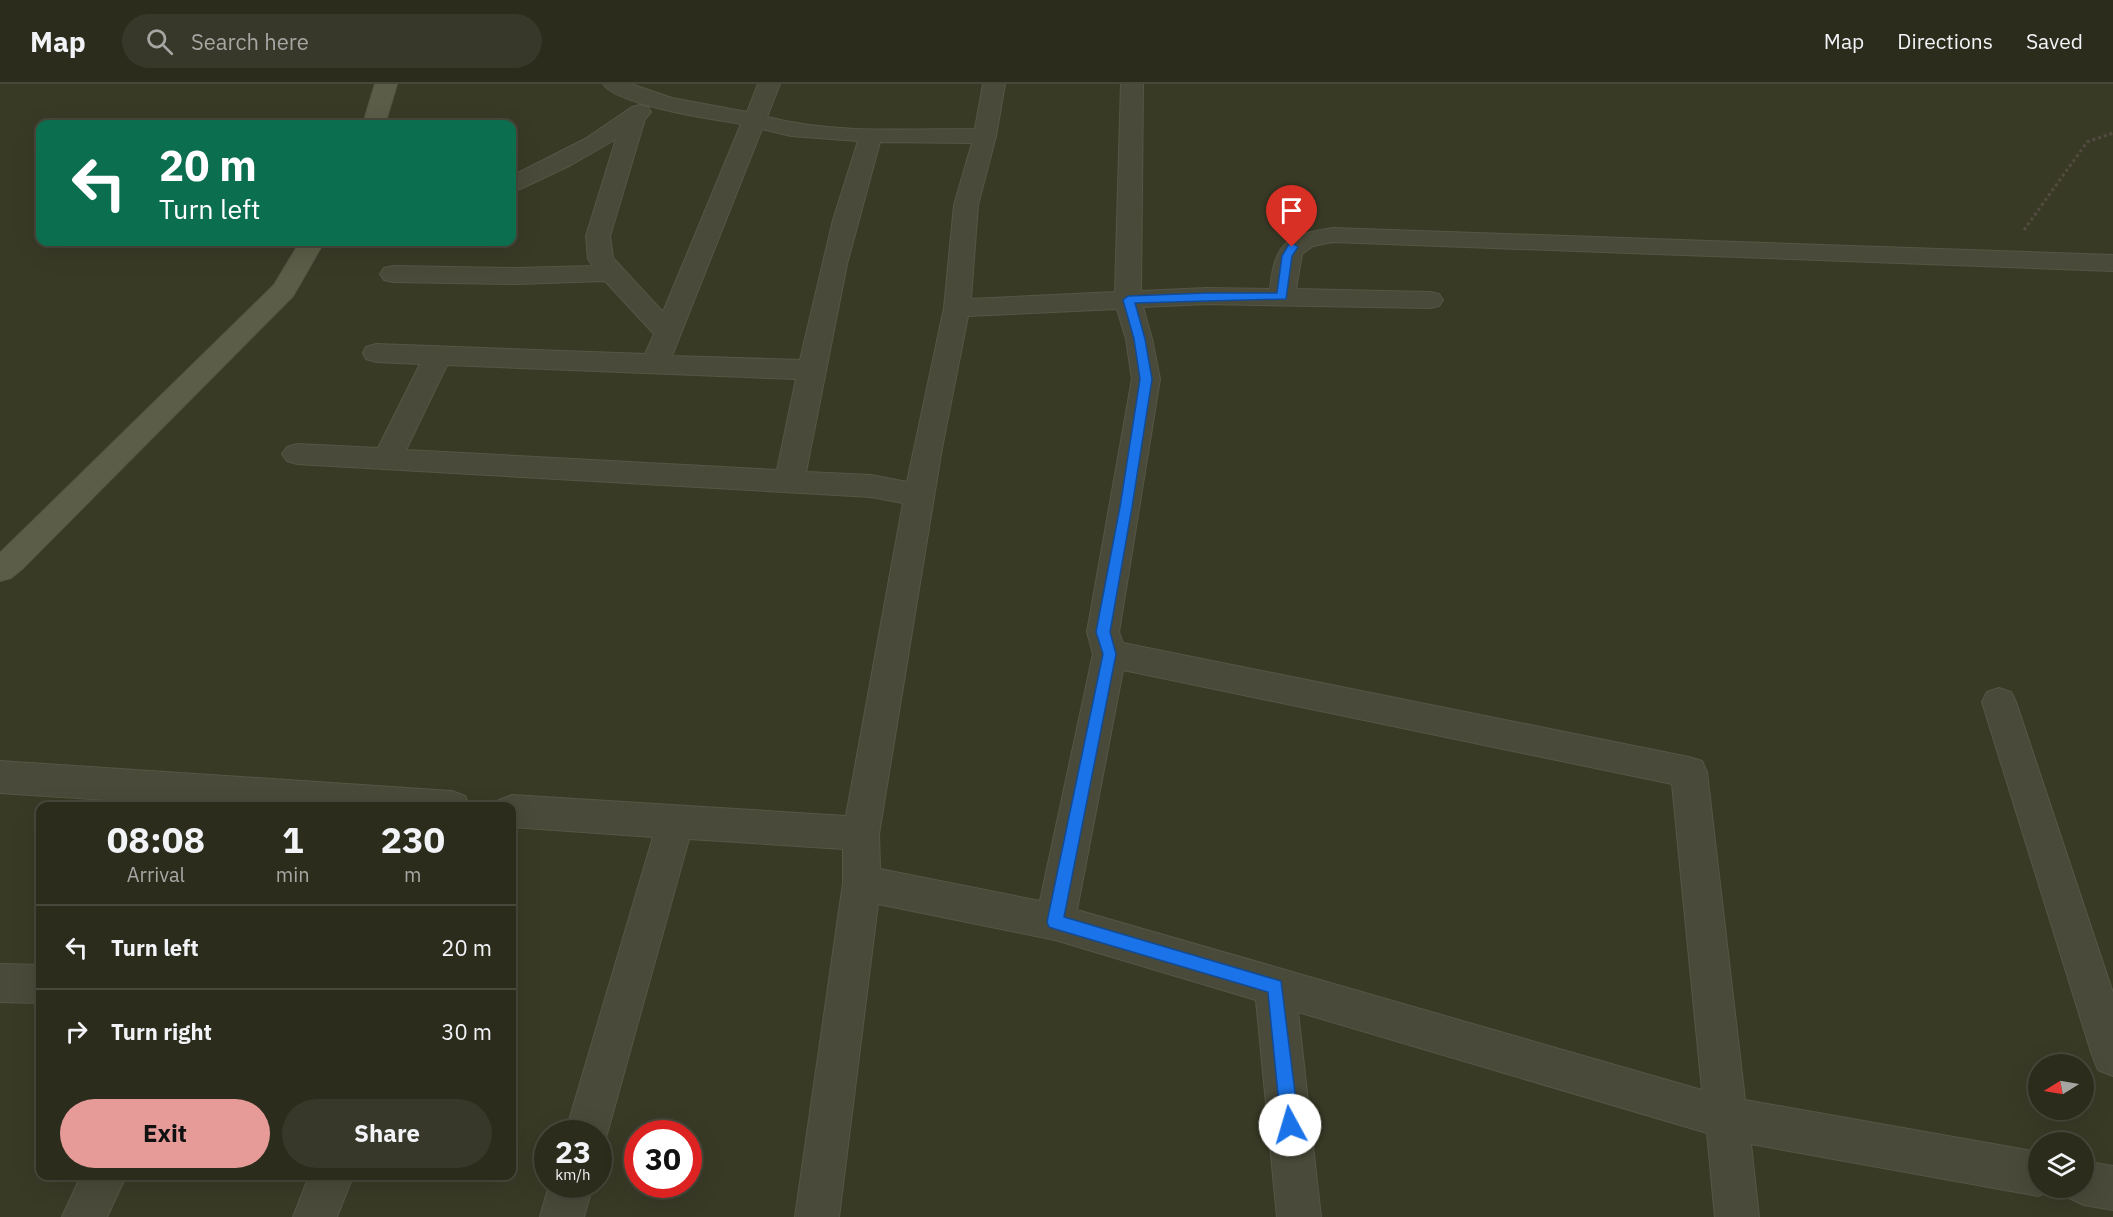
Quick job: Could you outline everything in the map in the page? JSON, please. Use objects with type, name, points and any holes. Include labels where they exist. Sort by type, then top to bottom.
[{"type":"main road","points":[[375,120],[386,84]]},
{"type":"main road","points":[[0,569],[11,561],[284,290],[310,246]]},
{"type":"street","points":[[614,84],[633,94],[655,101],[755,119],[789,128],[871,135],[984,136]]},
{"type":"street","points":[[655,364],[769,84]]},
{"type":"street","points":[[817,1217],[862,883],[861,834],[920,495],[957,308],[966,205],[984,136],[994,84]]},
{"type":"street","points":[[1055,922],[1110,654],[1103,632],[1146,379],[1139,339],[1128,300],[1132,84]]},
{"type":"street","points":[[516,182],[577,155],[611,135],[655,101]]},
{"type":"street","points":[[635,116],[598,236],[601,259],[668,333]]},
{"type":"street","points":[[789,481],[811,370],[851,196],[871,135]]},
{"type":"street","points":[[1282,297],[1287,256],[1292,247],[1310,237],[1333,235],[2113,263]]},
{"type":"street","points":[[393,274],[517,276],[612,273]]},
{"type":"street","points":[[957,308],[1207,296],[1430,300]]},
{"type":"street","points":[[376,353],[811,370]]},
{"type":"street","points":[[387,459],[438,355]]},
{"type":"street","points":[[297,454],[871,486],[920,495]]},
{"type":"street","points":[[1110,654],[1689,772],[1737,1217]]},
{"type":"street","points":[[1999,702],[2113,1055]]},
{"type":"street","points":[[0,777],[308,802]]},
{"type":"street","points":[[516,811],[861,834]]},
{"type":"street","points":[[590,1120],[676,821]]},
{"type":"street","points":[[862,883],[1055,922],[1727,1118],[2028,1172]]},
{"type":"street","points":[[0,983],[36,984]]},
{"type":"street","points":[[1275,986],[1299,1217]]},
{"type":"street","points":[[84,1217],[102,1180]]},
{"type":"street","points":[[315,1217],[329,1180]]},
{"type":"street","points":[[2094,1185],[2113,1188]]},
{"type":"street","points":[[562,1217],[567,1198]]},
{"type":"path","points":[[2003,259],[2087,142],[2113,133]]},
{"type":"route","points":[[1290,1125],[1275,986],[1055,922],[1110,654],[1103,632],[1146,379],[1139,339],[1128,300],[1207,296],[1282,297],[1287,256],[1292,247]]}]
